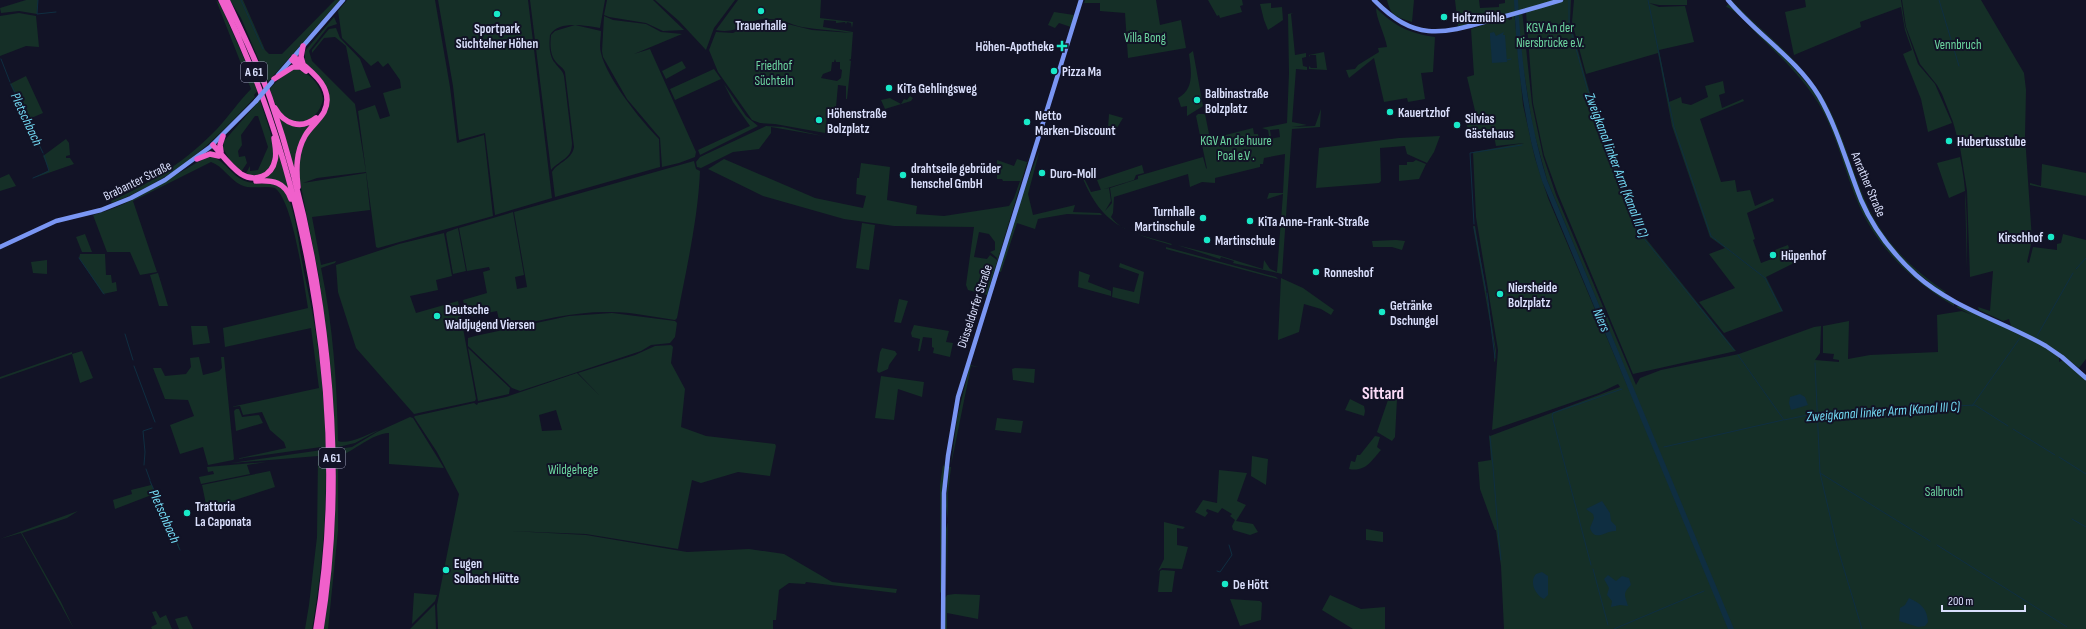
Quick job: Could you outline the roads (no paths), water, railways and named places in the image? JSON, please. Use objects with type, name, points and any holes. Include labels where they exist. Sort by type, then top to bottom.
[{"type":"highway","name":"A 61","points":[[221,0],[245,50],[270,117],[300,225],[310,279],[321,352],[327,430],[327,519],[316,629]]},
{"type":"highway","name":"A 61","points":[[226,0],[270,98],[288,157],[302,215],[316,286],[325,349],[331,413],[332,518],[320,629]]},
{"type":"highway","points":[[270,98],[280,115],[288,122],[303,124],[316,118],[324,105],[324,91],[317,80],[302,66],[301,57],[303,46]]},
{"type":"highway","points":[[293,58],[322,83],[326,91],[327,99],[324,110],[304,136],[298,153],[296,173],[302,215]]},
{"type":"highway","points":[[273,81],[293,67],[302,66]]},
{"type":"highway","points":[[197,159],[210,154],[220,155],[246,177],[258,178],[267,174],[273,167],[276,154],[270,117]]},
{"type":"highway","points":[[220,155],[220,144],[223,136]]},
{"type":"highway","points":[[212,146],[244,178],[274,181],[282,185],[288,194],[300,225]]},
{"type":"main road","name":"Brabanter Straße","points":[[0,247],[56,222],[101,210],[131,198],[166,180],[197,159],[223,136],[256,101],[343,0]]},
{"type":"main road","name":"Düsseldorfer Straße","points":[[943,629],[944,492],[958,397],[1081,0]]},
{"type":"main road","points":[[1374,0],[1389,15],[1403,24],[1418,30],[1448,32],[1561,0]]},
{"type":"main road","name":"Anrather Straße","points":[[1728,0],[1807,78],[1831,118],[1862,201],[1884,239],[1901,260],[1917,276],[1939,291],[2046,346],[2062,357],[2086,378]]},
{"type":"water","name":"Niers","points":[[1514,0],[1518,0],[1521,46],[1527,91],[1535,136],[1547,180],[1734,629],[1728,629],[1542,181],[1530,137],[1522,92]]},
{"type":"water","points":[[1494,32],[1496,36],[1504,32],[1503,35],[1505,35],[1507,62],[1492,63],[1490,33]]},
{"type":"water","points":[[1800,394],[1805,397],[1808,405],[1791,410],[1789,403],[1790,397]]},
{"type":"water","points":[[1602,501],[1610,513],[1611,521],[1616,526],[1616,531],[1595,535],[1590,528],[1594,518],[1593,514],[1586,509]]},
{"type":"water","points":[[1542,572],[1548,576],[1548,595],[1544,599],[1538,594],[1533,584],[1536,574]]},
{"type":"water","points":[[1608,575],[1616,581],[1622,576],[1629,578],[1631,585],[1625,593],[1628,606],[1620,605],[1611,607],[1612,601],[1607,595],[1609,588],[1604,579]]},
{"type":"water","points":[[1909,598],[1917,602],[1925,610],[1928,622],[1925,626],[1918,627],[1899,621],[1900,608],[1905,605]]},
{"type":"waterway","points":[[38,0],[37,14],[56,12]]},
{"type":"waterway","points":[[241,0],[263,49]]},
{"type":"waterway","name":"Zweigkanal linker Arm (Kanal III C)","points":[[1569,0],[1569,24],[1588,91],[1642,236],[1734,350]]},
{"type":"waterway","points":[[1648,0],[1674,127],[1711,236],[1765,278],[1782,311]]},
{"type":"waterway","points":[[1939,0],[1959,66]]},
{"type":"waterway","name":"Pletschbach","points":[[1,59],[10,82]]},
{"type":"waterway","points":[[1507,60],[1511,59]]},
{"type":"waterway","name":"Pletschbach","points":[[11,84],[43,153]]},
{"type":"waterway","points":[[1474,224],[1470,153],[1522,145]]},
{"type":"waterway","name":"Pletschbach","points":[[33,178],[49,171],[44,155]]},
{"type":"waterway","points":[[1474,227],[1486,291]]},
{"type":"waterway","name":"Pletschbach","points":[[79,258],[104,294]]},
{"type":"waterway","points":[[2076,269],[2086,258]]},
{"type":"waterway","points":[[2037,336],[2073,273]]},
{"type":"waterway","points":[[1487,293],[1495,358]]},
{"type":"waterway","name":"Pletschbach","points":[[125,334],[133,360]]},
{"type":"waterway","points":[[1972,406],[2020,338]]},
{"type":"waterway","name":"Zweigkanal linker Arm (Kanal III C)","points":[[1738,355],[1784,420],[1817,413],[1975,405],[2008,426]]},
{"type":"waterway","points":[[1815,363],[1820,473],[1930,541]]},
{"type":"waterway","name":"Pletschbach","points":[[134,366],[155,422]]},
{"type":"waterway","points":[[1591,565],[1552,416],[1553,413],[1622,389]]},
{"type":"waterway","points":[[1664,447],[1783,420]]},
{"type":"waterway","name":"Pletschbach","points":[[144,465],[145,452],[143,431],[152,428]]},
{"type":"waterway","name":"Zweigkanal linker Arm (Kanal III C)","points":[[2013,429],[2055,455]]},
{"type":"waterway","points":[[1490,437],[1501,560]]},
{"type":"waterway","name":"Zweigkanal linker Arm (Kanal III C)","points":[[2059,457],[2086,474]]},
{"type":"waterway","name":"Pletschbach","points":[[146,469],[150,480]]},
{"type":"waterway","points":[[1820,473],[1837,546],[1862,629]]},
{"type":"waterway","name":"Pletschbach","points":[[150,481],[180,550]]},
{"type":"waterway","points":[[2072,519],[2086,527]]},
{"type":"waterway","points":[[1217,571],[1220,572],[1232,555],[1229,545]]},
{"type":"waterway","points":[[1937,545],[2067,627]]},
{"type":"waterway","points":[[1593,569],[1608,625]]},
{"type":"waterway","points":[[1614,629],[1704,591]]},
{"type":"place","name":"Trauerhalle","points":[[761,11]]},
{"type":"place","name":"Sportpark Süchtelner Höhen","points":[[497,14]]},
{"type":"place","name":"Holtzmühle","points":[[1444,17]]},
{"type":"place","name":"Höhen-Apotheke","points":[[1062,46]]},
{"type":"place","name":"Pizza Ma","points":[[1054,71]]},
{"type":"place","name":"KiTa Gehlingsweg","points":[[889,88]]},
{"type":"place","name":"Balbinastraße Bolzplatz","points":[[1197,100]]},
{"type":"place","name":"Kauertzhof","points":[[1390,112]]},
{"type":"place","name":"Höhenstraße Bolzplatz","points":[[819,120]]},
{"type":"place","name":"Netto Marken-Discount","points":[[1027,122]]},
{"type":"place","name":"Silvias Gästehaus","points":[[1457,125]]},
{"type":"place","name":"Hubertusstube","points":[[1949,141]]},
{"type":"place","name":"Duro-Moll","points":[[1042,173]]},
{"type":"place","name":"drahtseile gebrüder henschel GmbH","points":[[903,175]]},
{"type":"place","name":"Turnhalle Martinschule","points":[[1203,218]]},
{"type":"place","name":"KiTa Anne-Frank-Straße","points":[[1250,221]]},
{"type":"place","name":"Kirschhof","points":[[2051,237]]},
{"type":"place","name":"Martinschule","points":[[1207,240]]},
{"type":"place","name":"Hüpenhof","points":[[1773,255]]},
{"type":"place","name":"Ronneshof","points":[[1316,272]]},
{"type":"place","name":"Niersheide Bolzplatz","points":[[1500,294]]},
{"type":"place","name":"Getränke Dschungel","points":[[1382,312]]},
{"type":"place","name":"Deutsche Waldjugend Viersen","points":[[437,316]]},
{"type":"place","name":"Trattoria La Caponata","points":[[187,513]]},
{"type":"place","name":"Eugen Solbach Hütte","points":[[446,570]]},
{"type":"place","name":"De Hött","points":[[1225,584]]},
{"type":"district","name":"Sittard","points":[[1383,393]]},
{"type":"park label","name":"KGV An der Niersbrücke e.V.","points":[[1550,34]]},
{"type":"park label","name":"Villa Bong","points":[[1145,37]]},
{"type":"park label","name":"Vennbruch","points":[[1958,44]]},
{"type":"park label","name":"Friedhof Süchteln","points":[[774,72]]},
{"type":"park label","name":"KGV An de huure Poal e.V .","points":[[1236,148]]},
{"type":"park label","name":"Wildgehege","points":[[573,469]]},
{"type":"park label","name":"Salbruch","points":[[1944,491]]}]
